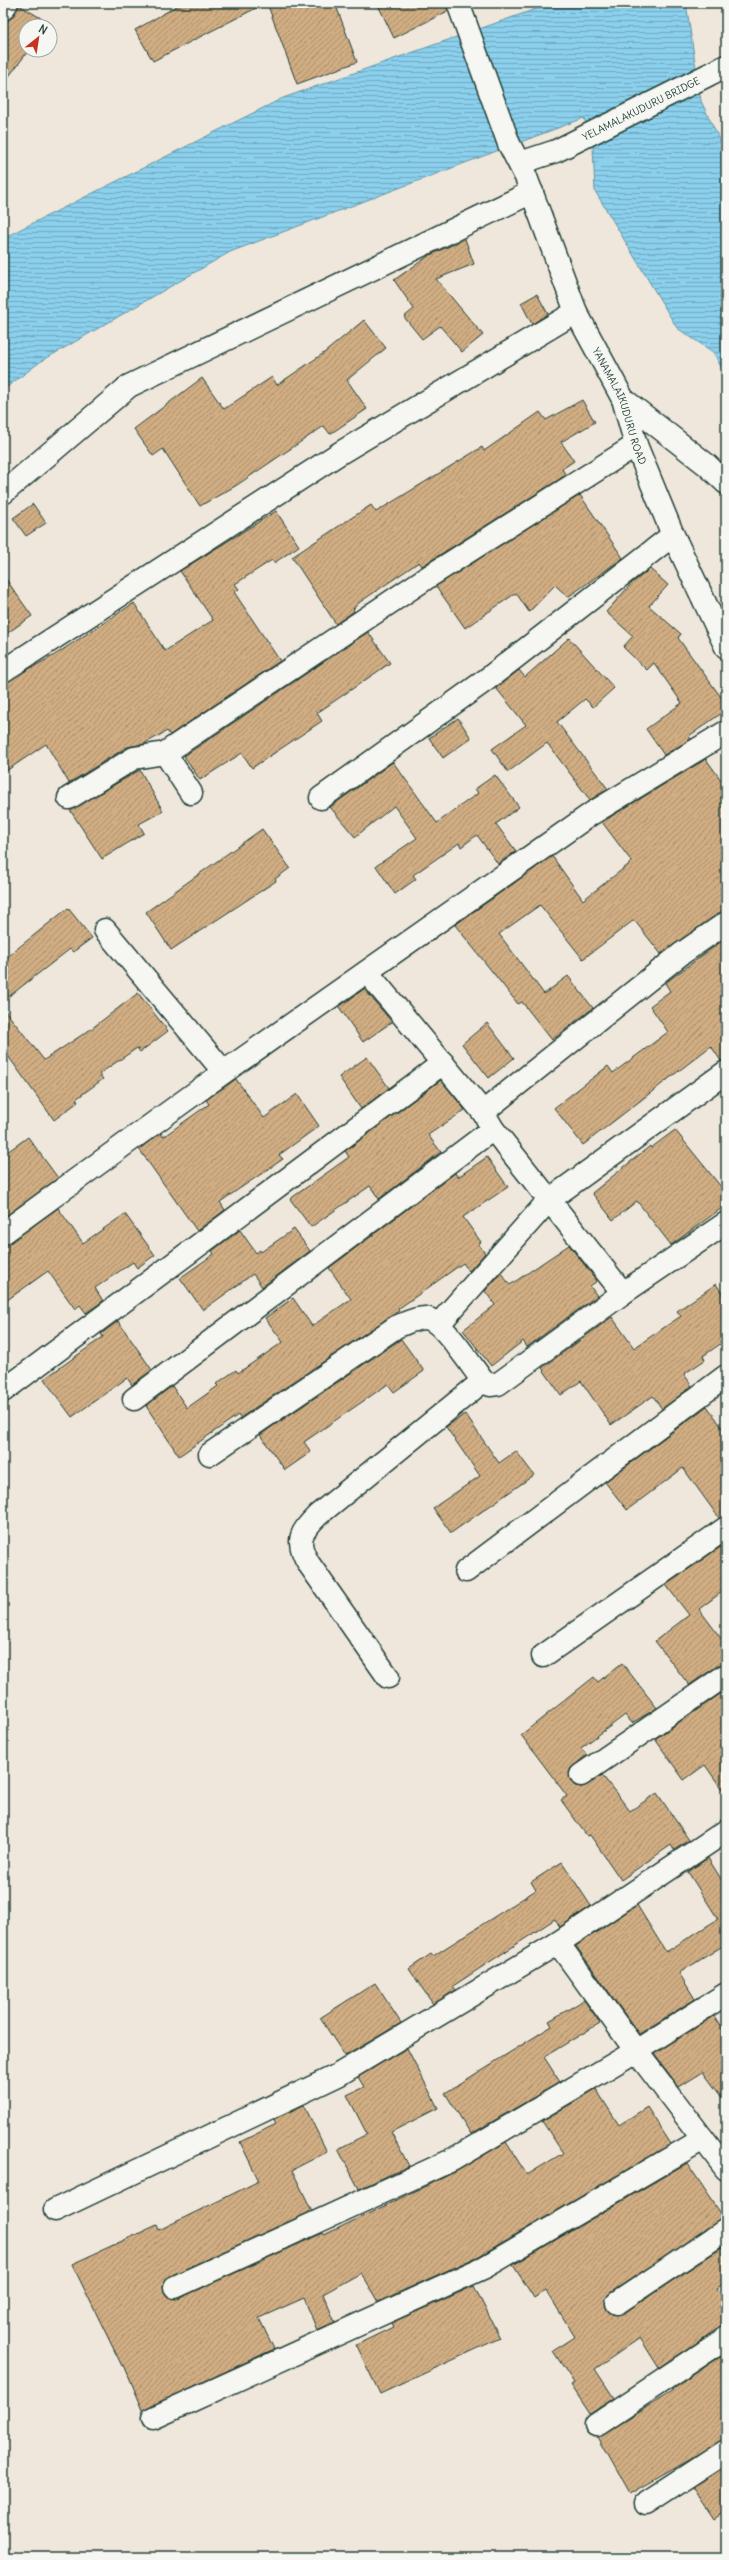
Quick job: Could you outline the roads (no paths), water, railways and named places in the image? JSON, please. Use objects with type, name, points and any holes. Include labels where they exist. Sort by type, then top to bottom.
[{"type":"street","points":[[3,9],[7,3]]},
{"type":"street","name":"YANAMALAIKUDURU ROAD","points":[[462,13],[509,144],[520,163],[532,192],[576,312],[623,399],[636,445],[673,535],[726,647]]},
{"type":"street","name":"YELAMALAKUDURU BRIDGE","points":[[520,163],[556,151],[726,66]]},
{"type":"street","points":[[3,493],[129,386],[532,192]]},
{"type":"street","points":[[3,670],[340,453],[576,312]]},
{"type":"street","points":[[623,399],[707,465],[726,483]]},
{"type":"street","points":[[69,798],[134,758],[165,753],[425,579],[636,445]]},
{"type":"street","points":[[321,798],[486,680],[673,535]]},
{"type":"street","points":[[3,1233],[224,1072],[591,814],[726,732]]},
{"type":"street","points":[[165,753],[191,792]]},
{"type":"street","points":[[134,1399],[488,1120],[681,954],[726,923]]},
{"type":"street","points":[[105,930],[224,1072]]},
{"type":"street","points":[[367,972],[488,1120],[623,1293]]},
{"type":"street","points":[[3,1391],[442,1063]]},
{"type":"street","points":[[439,1324],[549,1200],[726,1072]]},
{"type":"street","points":[[210,1454],[396,1327],[420,1318],[427,1318],[439,1324],[483,1381],[490,1385],[498,1384],[623,1293],[726,1223]]},
{"type":"street","points":[[466,1571],[726,1376]]},
{"type":"street","points":[[388,1677],[309,1564],[302,1552],[300,1540],[306,1527],[318,1514],[483,1381]]},
{"type":"street","points":[[543,1656],[726,1528]]},
{"type":"street","points":[[582,1775],[726,1675]]},
{"type":"street","points":[[55,2210],[338,2075],[558,1943],[726,1831]]},
{"type":"street","points":[[558,1943],[636,2051],[726,2169]]},
{"type":"street","points":[[175,2287],[452,2160],[636,2051],[726,1994]]},
{"type":"street","points":[[153,2418],[485,2268],[703,2139]]},
{"type":"street","points":[[617,2303],[726,2230]]},
{"type":"street","points":[[596,2425],[726,2338]]},
{"type":"street","points":[[645,2504],[726,2451]]},
{"type":"water","points":[[553,3],[686,3],[701,101],[726,153],[726,376],[713,352],[677,328],[595,191],[593,147],[584,118],[230,252],[40,362],[3,390],[3,238],[283,98]]}]
